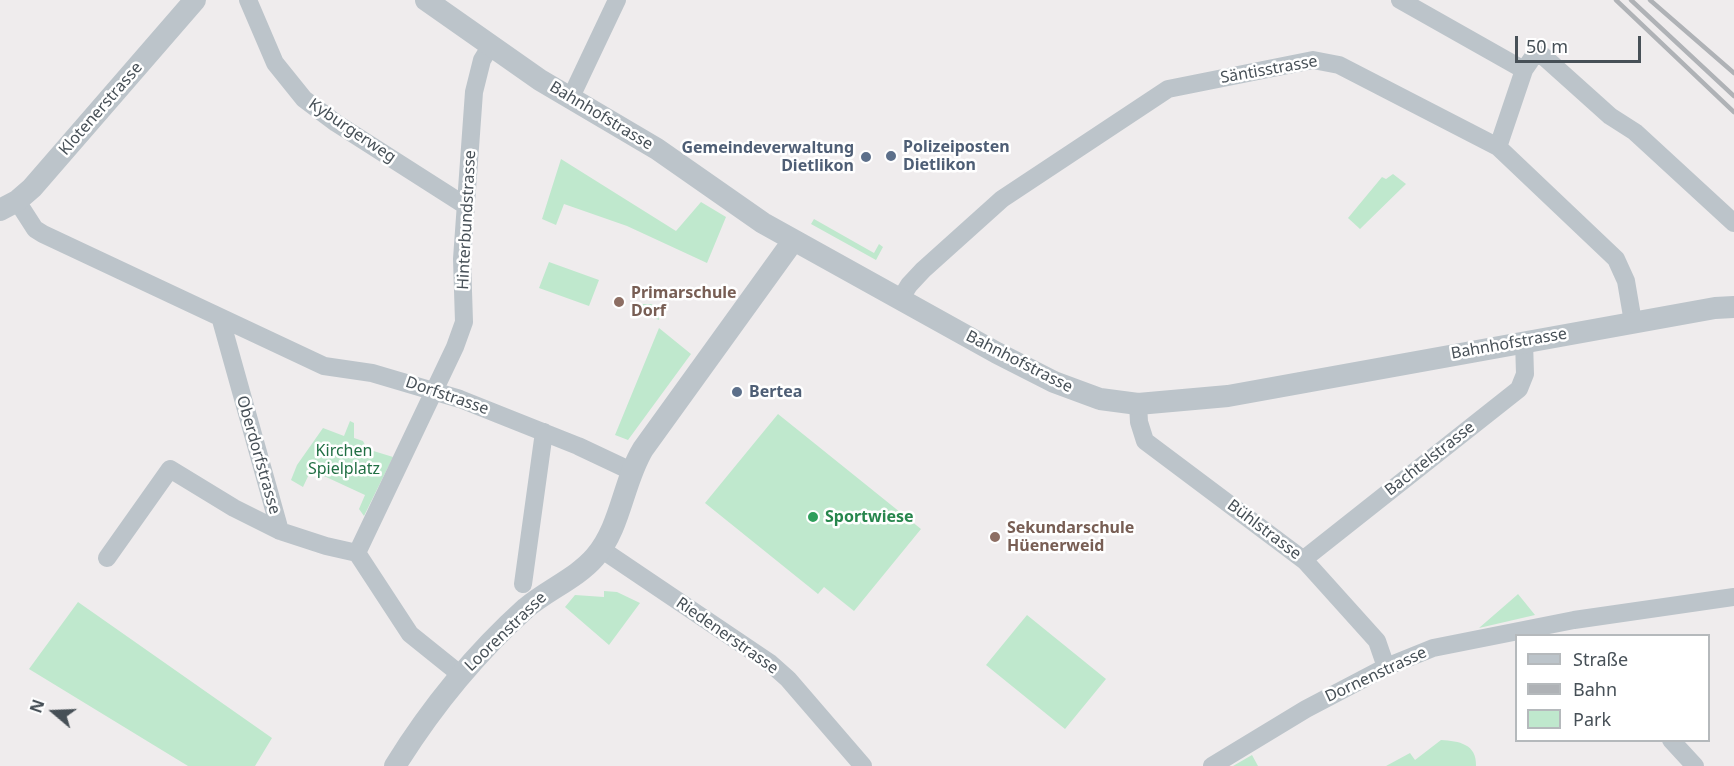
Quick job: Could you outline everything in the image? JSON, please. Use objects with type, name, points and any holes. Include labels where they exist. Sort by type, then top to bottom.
[{"type":"street","name":"Klotenerstrasse","points":[[9,205],[78,136],[195,0]]},
{"type":"street","name":"Kyburgerweg","points":[[248,0],[275,63],[304,99],[336,123],[466,206]]},
{"type":"street","name":"Bahnhofstrasse","points":[[426,0],[490,47],[657,149],[793,241],[1054,382],[1100,399],[1138,404],[1228,396],[1524,341],[1715,308],[1734,307]]},
{"type":"street","points":[[571,97],[617,0]]},
{"type":"street","points":[[1400,0],[1524,70]]},
{"type":"street","name":"Hinterbundstrasse","points":[[357,553],[435,390],[464,322],[462,259],[474,92],[482,60],[490,47]]},
{"type":"street","points":[[1498,147],[1524,70],[1533,57],[1542,55],[1610,116],[1635,132],[1734,223]]},
{"type":"street","name":"Säntisstrasse","points":[[901,298],[923,270],[1002,199],[1168,88],[1307,61],[1326,61],[1498,147],[1616,259],[1626,281],[1633,322]]},
{"type":"street","name":"Dorfstrasse","points":[[9,205],[38,232],[221,320],[324,366],[372,373],[435,390],[544,432],[631,471]]},
{"type":"street","points":[[631,471],[651,438],[793,241]]},
{"type":"street","name":"Oberdorfstrasse","points":[[221,320],[280,531],[357,553]]},
{"type":"street","name":"Bachtelstrasse","points":[[1304,559],[1519,389],[1525,374],[1524,341]]},
{"type":"street","name":"Bühlstrasse","points":[[1138,404],[1139,422],[1145,441],[1304,559],[1377,641],[1386,667]]},
{"type":"street","points":[[523,584],[544,432]]},
{"type":"street","points":[[107,558],[170,469],[241,512],[280,531]]},
{"type":"street","name":"Loorenstrasse","points":[[394,766],[430,714],[461,675],[526,608],[586,566],[601,549],[611,530],[631,471]]},
{"type":"street","name":"Riedenerstrasse","points":[[601,549],[770,663],[788,679],[863,766]]},
{"type":"street","points":[[357,553],[410,634],[461,675]]},
{"type":"street","name":"Dornenstrasse","points":[[1534,634],[1578,628],[1734,597]]},
{"type":"street","name":"Dornenstrasse","points":[[1212,766],[1306,709],[1386,667],[1433,648],[1515,637]]},
{"type":"street","points":[[1672,742],[1695,766]]},
{"type":"green space","points":[[561,159],[676,231],[701,202],[726,217],[707,263],[627,226],[564,204],[556,225],[542,219]]},
{"type":"green space","points":[[1393,174],[1406,184],[1360,229],[1348,218],[1382,177],[1386,179]]},
{"type":"green space","points":[[814,219],[874,253],[879,244],[883,247],[876,260],[811,224]]},
{"type":"green space","points":[[549,262],[599,280],[589,306],[539,288]]},
{"type":"green space","points":[[642,304],[651,304],[658,308],[659,320],[635,311]]},
{"type":"green space","points":[[659,328],[691,354],[628,440],[615,435]]},
{"type":"green space","name":"Sportwiese","points":[[778,414],[921,529],[854,611],[824,587],[818,594],[705,503]]},
{"type":"green space","name":"Kirchen Spielplatz","points":[[350,421],[354,423],[354,438],[363,441],[367,449],[393,457],[364,516],[359,509],[365,495],[311,470],[303,487],[291,480],[297,465],[323,428],[344,436]]},
{"type":"green space","points":[[604,591],[617,592],[640,603],[609,645],[565,607],[575,595],[604,597]]},
{"type":"green space","points":[[1517,595],[1535,615],[1479,628]]},
{"type":"green space","points":[[78,602],[272,738],[255,766],[188,766],[29,669]]},
{"type":"green space","points":[[1027,615],[1106,679],[1065,729],[986,665]]},
{"type":"green space","points":[[1441,740],[1466,745],[1476,759],[1476,766],[1386,766],[1410,753],[1415,760]]},
{"type":"green space","points":[[1252,755],[1258,766],[1233,766]]},
{"type":"railway","points":[[1616,0],[1734,112]]},
{"type":"railway","points":[[1631,0],[1734,96]]},
{"type":"railway","points":[[1650,0],[1734,73]]},
{"type":"place","name":"Polizeiposten Dietlikon","points":[[891,156]]},
{"type":"place","name":"Gemeindeverwaltung Dietlikon","points":[[866,157]]},
{"type":"place","name":"Primarschule Dorf","points":[[619,302]]},
{"type":"place","name":"Bertea","points":[[737,392]]},
{"type":"place","name":"Sportwiese","points":[[813,517]]},
{"type":"place","name":"Sekundarschule Hüenerweid","points":[[995,537]]}]
